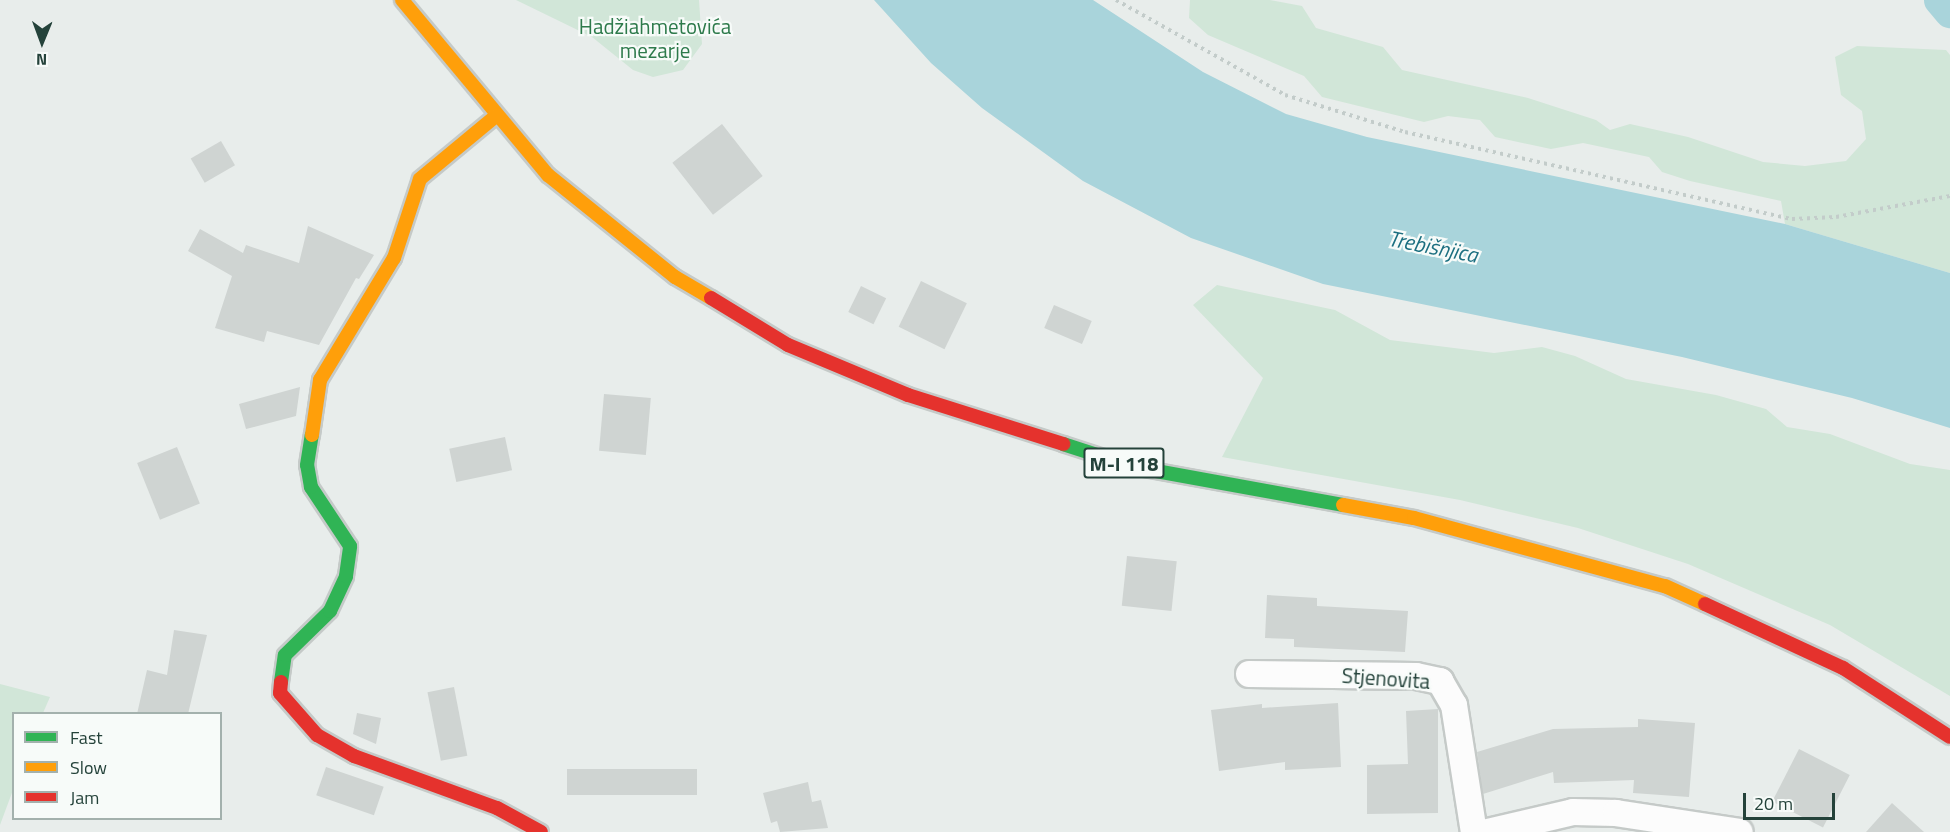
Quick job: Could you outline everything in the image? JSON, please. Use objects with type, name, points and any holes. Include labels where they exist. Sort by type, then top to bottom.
[{"type":"main road","name":"M-I 118","points":[[402,0],[548,176],[675,277],[788,345],[908,395],[1134,467],[1414,518],[1665,586],[1843,668],[1950,737]]},
{"type":"main road","points":[[497,115],[420,179],[394,258],[320,380],[307,465],[311,487],[350,546],[348,566],[330,611],[285,655],[280,693],[317,735],[354,756],[497,808],[541,832]]},
{"type":"street","name":"Stjenovita","points":[[1249,674],[1416,676],[1440,681],[1454,705],[1474,832]]},
{"type":"street","points":[[1488,832],[1573,812],[1616,813],[1740,832]]},
{"type":"path","points":[[1116,0],[1285,95],[1416,135],[1792,219],[1836,217],[1950,196]]},
{"type":"green space","name":"Hadžiahmetovića mezarje","points":[[516,0],[699,0],[702,44],[683,70],[653,77],[633,70],[592,37]]},
{"type":"green space","points":[[1190,0],[1270,0],[1302,6],[1316,28],[1383,47],[1402,70],[1528,98],[1596,120],[1610,130],[1630,124],[1688,137],[1763,162],[1805,166],[1846,161],[1866,139],[1862,111],[1841,95],[1835,57],[1857,46],[1946,50],[1950,55],[1950,273],[1785,224],[1781,201],[1690,181],[1662,172],[1649,157],[1583,143],[1551,149],[1495,137],[1480,120],[1448,116],[1424,122],[1322,97],[1304,76],[1208,35],[1189,18]]},
{"type":"green space","points":[[1217,285],[1335,310],[1390,340],[1494,353],[1542,347],[1575,356],[1626,379],[1716,395],[1766,409],[1787,427],[1830,434],[1910,464],[1950,470],[1950,696],[1830,625],[1688,564],[1578,528],[1460,500],[1222,457],[1263,378],[1193,305]]},
{"type":"green space","points":[[0,684],[50,697],[43,712],[12,712],[12,793],[0,825]]},
{"type":"water","name":"Trebišnjica","points":[[874,0],[1093,0],[1203,72],[1286,114],[1367,137],[1785,224],[1950,273],[1950,428],[1852,398],[1682,357],[1323,284],[1191,238],[1083,181],[982,108],[931,63]]},
{"type":"building","points":[[722,124],[763,176],[713,215],[672,163]]},
{"type":"building","points":[[221,141],[235,165],[205,183],[191,158]]},
{"type":"building","points":[[308,226],[374,255],[359,279],[356,278],[319,345],[267,331],[264,342],[215,328],[232,276],[188,251],[200,229],[243,253],[246,245],[299,263]]},
{"type":"building","points":[[921,281],[967,303],[944,349],[899,327]]},
{"type":"building","points":[[861,286],[886,298],[873,324],[848,312]]},
{"type":"building","points":[[1054,305],[1092,321],[1082,344],[1044,328]]},
{"type":"building","points":[[300,387],[296,416],[246,429],[239,404]]},
{"type":"building","points":[[604,394],[651,398],[646,455],[599,451]]},
{"type":"building","points":[[505,437],[512,470],[456,482],[449,449]]},
{"type":"building","points":[[177,447],[200,504],[160,520],[137,463]]},
{"type":"building","points":[[1127,556],[1177,561],[1171,611],[1122,606]]},
{"type":"building","points":[[1267,595],[1317,598],[1317,606],[1408,611],[1405,652],[1294,647],[1294,639],[1265,638]]},
{"type":"building","points":[[174,630],[207,635],[188,712],[137,712],[147,670],[167,675]]},
{"type":"building","points":[[454,687],[467,756],[441,761],[427,692]]},
{"type":"building","points":[[1338,703],[1341,767],[1285,770],[1285,762],[1219,771],[1211,710],[1262,704],[1262,708]]},
{"type":"building","points":[[1438,709],[1438,813],[1367,814],[1367,765],[1408,764],[1406,711]]},
{"type":"building","points":[[357,713],[381,718],[376,744],[353,734]]},
{"type":"building","points":[[1638,719],[1695,723],[1689,797],[1633,793],[1634,780],[1554,783],[1553,772],[1483,794],[1477,752],[1553,729],[1638,727]]},
{"type":"building","points":[[1799,749],[1850,775],[1823,827],[1772,802]]},
{"type":"building","points":[[326,767],[384,787],[374,815],[316,795]]},
{"type":"building","points":[[567,769],[697,769],[697,795],[567,795]]},
{"type":"building","points":[[808,782],[812,802],[821,800],[828,828],[780,832],[777,821],[771,823],[763,793]]},
{"type":"building","points":[[1892,803],[1924,832],[1866,832]]},
{"type":"waterway","points":[[1940,0],[1950,12]]},
{"type":"traffic: fast","points":[[281,682],[285,655],[330,611],[346,576],[350,546],[311,487],[307,465],[312,435]]},
{"type":"traffic: fast","points":[[1063,444],[1134,467],[1343,505]]},
{"type":"traffic: slow","points":[[402,0],[548,175],[675,277],[711,298]]},
{"type":"traffic: slow","points":[[312,435],[320,380],[394,258],[420,179],[497,115]]},
{"type":"traffic: slow","points":[[1343,505],[1414,518],[1665,586],[1705,604]]},
{"type":"traffic: jam","points":[[711,298],[788,345],[908,395],[1063,444]]},
{"type":"traffic: jam","points":[[1705,604],[1843,668],[1950,737]]},
{"type":"traffic: jam","points":[[281,682],[280,693],[317,735],[354,756],[497,808],[541,832]]}]
